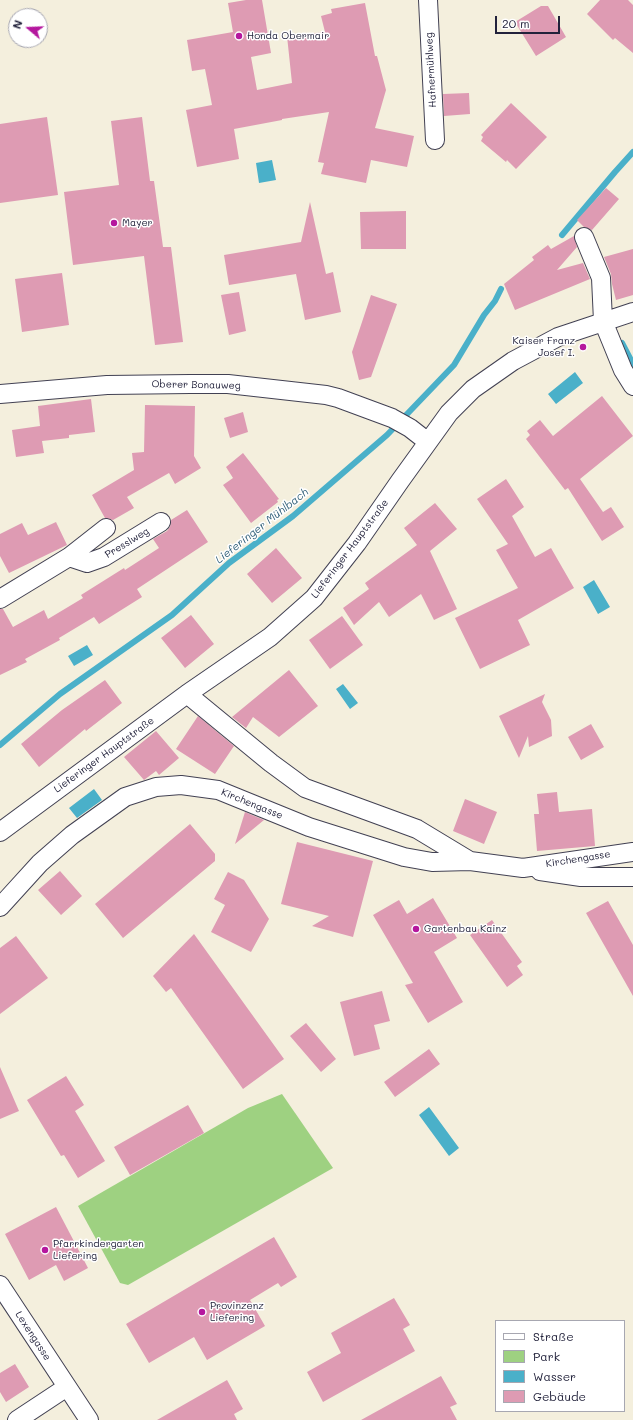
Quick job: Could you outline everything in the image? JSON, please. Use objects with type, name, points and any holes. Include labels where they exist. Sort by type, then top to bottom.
[{"type":"street","name":"Hafnermühlweg","points":[[428,0],[435,140]]},
{"type":"street","points":[[584,236],[601,278],[603,321],[623,370],[633,386]]},
{"type":"street","name":"Lieferinger Hauptstraße","points":[[0,832],[187,694],[270,637],[314,598],[357,543],[449,413],[473,389],[514,361],[558,337],[633,312]]},
{"type":"street","name":"Oberer Bonauweg","points":[[0,394],[107,385],[228,384],[326,395],[392,418],[410,428],[428,442]]},
{"type":"street","name":"Presslweg","points":[[69,558],[87,563],[104,557],[161,522]]},
{"type":"street","points":[[0,599],[69,558],[106,528]]},
{"type":"street","name":"Kirchengasse","points":[[187,694],[271,763],[305,788],[417,829],[470,860]]},
{"type":"street","name":"Kirchengasse","points":[[0,907],[40,863],[72,835],[125,797],[156,787],[175,785],[218,790],[310,827],[404,857],[432,862],[470,860],[581,877],[633,877]]},
{"type":"street","name":"Kirchengasse","points":[[523,868],[633,852]]},
{"type":"street","name":"Lexengasse","points":[[0,1284],[89,1420]]},
{"type":"street","points":[[17,1420],[67,1387]]},
{"type":"green space","points":[[282,1094],[333,1168],[128,1285],[120,1283],[78,1206],[248,1108]]},
{"type":"water","points":[[272,160],[276,180],[259,183],[256,163]]},
{"type":"water","points":[[575,372],[583,383],[556,404],[548,394]]},
{"type":"water","points":[[594,580],[610,607],[598,614],[583,587]]},
{"type":"water","points":[[87,645],[93,655],[74,666],[68,656]]},
{"type":"water","points":[[343,684],[358,703],[350,709],[336,689]]},
{"type":"water","points":[[94,789],[102,800],[77,818],[69,808]]},
{"type":"water","points":[[429,1107],[459,1148],[449,1156],[419,1115]]},
{"type":"building","points":[[246,0],[262,0],[271,53],[251,57],[257,90],[292,83],[287,36],[325,32],[321,16],[332,13],[331,9],[365,3],[375,56],[377,56],[386,90],[375,128],[414,136],[407,167],[371,160],[366,183],[321,174],[324,163],[318,162],[329,112],[282,119],[234,129],[239,159],[197,167],[186,110],[212,105],[205,69],[192,71],[187,40],[233,32],[228,3]]},
{"type":"building","points":[[600,0],[628,0],[633,5],[633,53],[615,38],[613,40],[587,14]]},
{"type":"building","points":[[541,6],[548,6],[566,37],[536,56],[515,22]]},
{"type":"building","points":[[469,93],[470,114],[444,116],[443,94]]},
{"type":"building","points":[[511,103],[547,137],[516,169],[507,160],[506,162],[481,141],[483,137],[481,135]]},
{"type":"building","points":[[47,117],[58,195],[0,203],[0,124]]},
{"type":"building","points":[[142,117],[150,181],[154,181],[163,247],[171,247],[183,342],[155,345],[144,256],[73,265],[64,192],[119,185],[111,121]]},
{"type":"building","points":[[606,188],[619,199],[592,230],[584,227],[577,220]]},
{"type":"building","points":[[310,202],[326,274],[333,272],[341,312],[305,320],[296,274],[229,285],[224,255],[301,242]]},
{"type":"building","points":[[406,211],[406,249],[361,249],[360,212]]},
{"type":"building","points":[[574,236],[577,247],[557,270],[583,263],[590,279],[515,310],[504,284],[534,260],[532,257],[548,245],[551,249]]},
{"type":"building","points":[[633,249],[633,295],[616,300],[611,274],[604,257]]},
{"type":"building","points":[[62,273],[69,325],[22,332],[15,279]]},
{"type":"building","points":[[239,292],[246,331],[229,335],[221,295]]},
{"type":"building","points":[[371,295],[397,304],[371,377],[359,380],[352,352]]},
{"type":"building","points":[[602,396],[633,436],[580,479],[603,512],[611,507],[624,527],[602,541],[568,488],[565,490],[526,439],[530,435],[527,431],[540,420],[553,436]]},
{"type":"building","points":[[91,399],[95,432],[69,435],[69,438],[42,441],[44,453],[16,457],[12,430],[40,426],[38,406]]},
{"type":"building","points":[[145,405],[195,406],[194,456],[201,468],[175,484],[169,473],[127,497],[134,508],[113,520],[105,518],[92,495],[134,470],[132,453],[144,452]]},
{"type":"building","points":[[243,412],[248,432],[230,438],[224,418]]},
{"type":"building","points":[[243,453],[279,499],[277,500],[278,502],[251,523],[223,485],[233,478],[226,467]]},
{"type":"building","points":[[506,479],[524,507],[512,516],[535,557],[551,548],[574,588],[518,620],[530,645],[480,669],[455,618],[518,588],[496,550],[508,544],[477,499]]},
{"type":"building","points":[[435,503],[457,529],[430,551],[457,609],[434,620],[421,594],[389,617],[379,602],[354,625],[343,608],[369,589],[365,583],[417,545],[404,528]]},
{"type":"building","points":[[187,510],[208,542],[137,589],[142,597],[99,624],[94,617],[59,638],[60,640],[25,659],[27,662],[0,675],[0,609],[3,609],[13,627],[44,610],[48,619],[83,598],[81,595],[124,568],[125,570],[159,548],[153,539],[167,531],[170,527],[171,520]]},
{"type":"building","points":[[56,522],[67,545],[9,573],[0,556],[0,534],[22,523],[28,535]]},
{"type":"building","points":[[276,548],[302,578],[272,603],[247,574]]},
{"type":"building","points":[[191,615],[214,644],[185,668],[161,638]]},
{"type":"building","points":[[342,616],[363,645],[330,669],[309,640]]},
{"type":"building","points":[[289,670],[318,706],[279,737],[253,717],[246,728],[232,717]]},
{"type":"building","points":[[105,680],[122,703],[86,731],[85,729],[39,767],[21,744],[62,710]]},
{"type":"building","points":[[545,694],[542,702],[551,720],[552,736],[529,747],[528,736],[519,758],[499,716]]},
{"type":"building","points":[[198,716],[234,746],[215,774],[176,749]]},
{"type":"building","points":[[591,724],[604,747],[581,760],[568,737]]},
{"type":"building","points":[[156,731],[179,758],[159,775],[156,771],[144,780],[124,757]]},
{"type":"building","points":[[557,792],[559,812],[592,809],[595,846],[537,851],[534,814],[539,814],[537,794]]},
{"type":"building","points":[[465,799],[497,812],[484,844],[453,831]]},
{"type":"building","points":[[245,812],[264,820],[235,844]]},
{"type":"building","points":[[190,824],[215,854],[215,861],[123,938],[95,904]]},
{"type":"building","points":[[297,842],[373,861],[353,937],[312,926],[329,916],[281,904]]},
{"type":"building","points":[[60,871],[82,896],[61,915],[38,890]]},
{"type":"building","points":[[228,872],[244,880],[269,919],[251,952],[211,932],[225,905],[214,899]]},
{"type":"building","points":[[433,898],[457,938],[434,952],[463,1002],[428,1023],[405,985],[413,983],[373,915],[399,900],[407,914]]},
{"type":"building","points":[[608,901],[633,945],[633,996],[586,913]]},
{"type":"building","points":[[492,920],[522,962],[517,966],[523,975],[507,987],[470,935]]},
{"type":"building","points":[[194,934],[284,1059],[243,1089],[171,988],[166,992],[153,976]]},
{"type":"building","points":[[16,936],[48,978],[0,1014],[0,948]]},
{"type":"building","points":[[382,991],[390,1021],[374,1025],[380,1049],[354,1056],[340,1002]]},
{"type":"building","points":[[306,1023],[336,1059],[321,1072],[290,1036]]},
{"type":"building","points":[[429,1049],[440,1064],[395,1097],[384,1082]]},
{"type":"building","points":[[0,1067],[19,1111],[0,1119]]},
{"type":"building","points":[[66,1076],[84,1105],[75,1111],[105,1161],[78,1178],[64,1155],[61,1156],[27,1100]]},
{"type":"building","points":[[188,1105],[204,1133],[130,1175],[114,1147]]},
{"type":"building","name":"Pfarrkindergarten Liefering","points":[[56,1207],[88,1268],[64,1281],[56,1265],[29,1280],[5,1234]]},
{"type":"building","name":"Provinzenz Liefering","points":[[274,1237],[297,1277],[281,1287],[278,1283],[250,1300],[265,1326],[207,1360],[194,1337],[149,1363],[126,1324]]},
{"type":"building","points":[[394,1298],[410,1325],[403,1329],[415,1351],[323,1402],[307,1372],[341,1353],[331,1333]]},
{"type":"building","points":[[15,1364],[29,1387],[6,1402],[0,1392],[0,1373]]},
{"type":"building","points":[[441,1376],[457,1404],[450,1407],[457,1420],[361,1420]]},
{"type":"building","points":[[227,1380],[243,1409],[234,1414],[237,1420],[157,1420]]},
{"type":"waterway","name":"Lieferinger Mühlbach","points":[[562,235],[633,152]]},
{"type":"waterway","name":"Lieferinger Mühlbach","points":[[0,745],[60,694],[172,615],[229,563],[293,516],[387,435],[454,365],[484,315],[495,301],[501,289]]},
{"type":"waterway","points":[[622,343],[633,364]]},
{"type":"place","name":"Honda Obermair","points":[[239,36]]},
{"type":"place","name":"Mayer","points":[[114,223]]},
{"type":"place","name":"Kaiser Franz Josef I.","points":[[583,347]]},
{"type":"place","name":"Gartenbau Kainz","points":[[416,929]]},
{"type":"place","name":"Pfarrkindergarten Liefering","points":[[45,1250]]},
{"type":"place","name":"Provinzenz Liefering","points":[[202,1312]]}]
